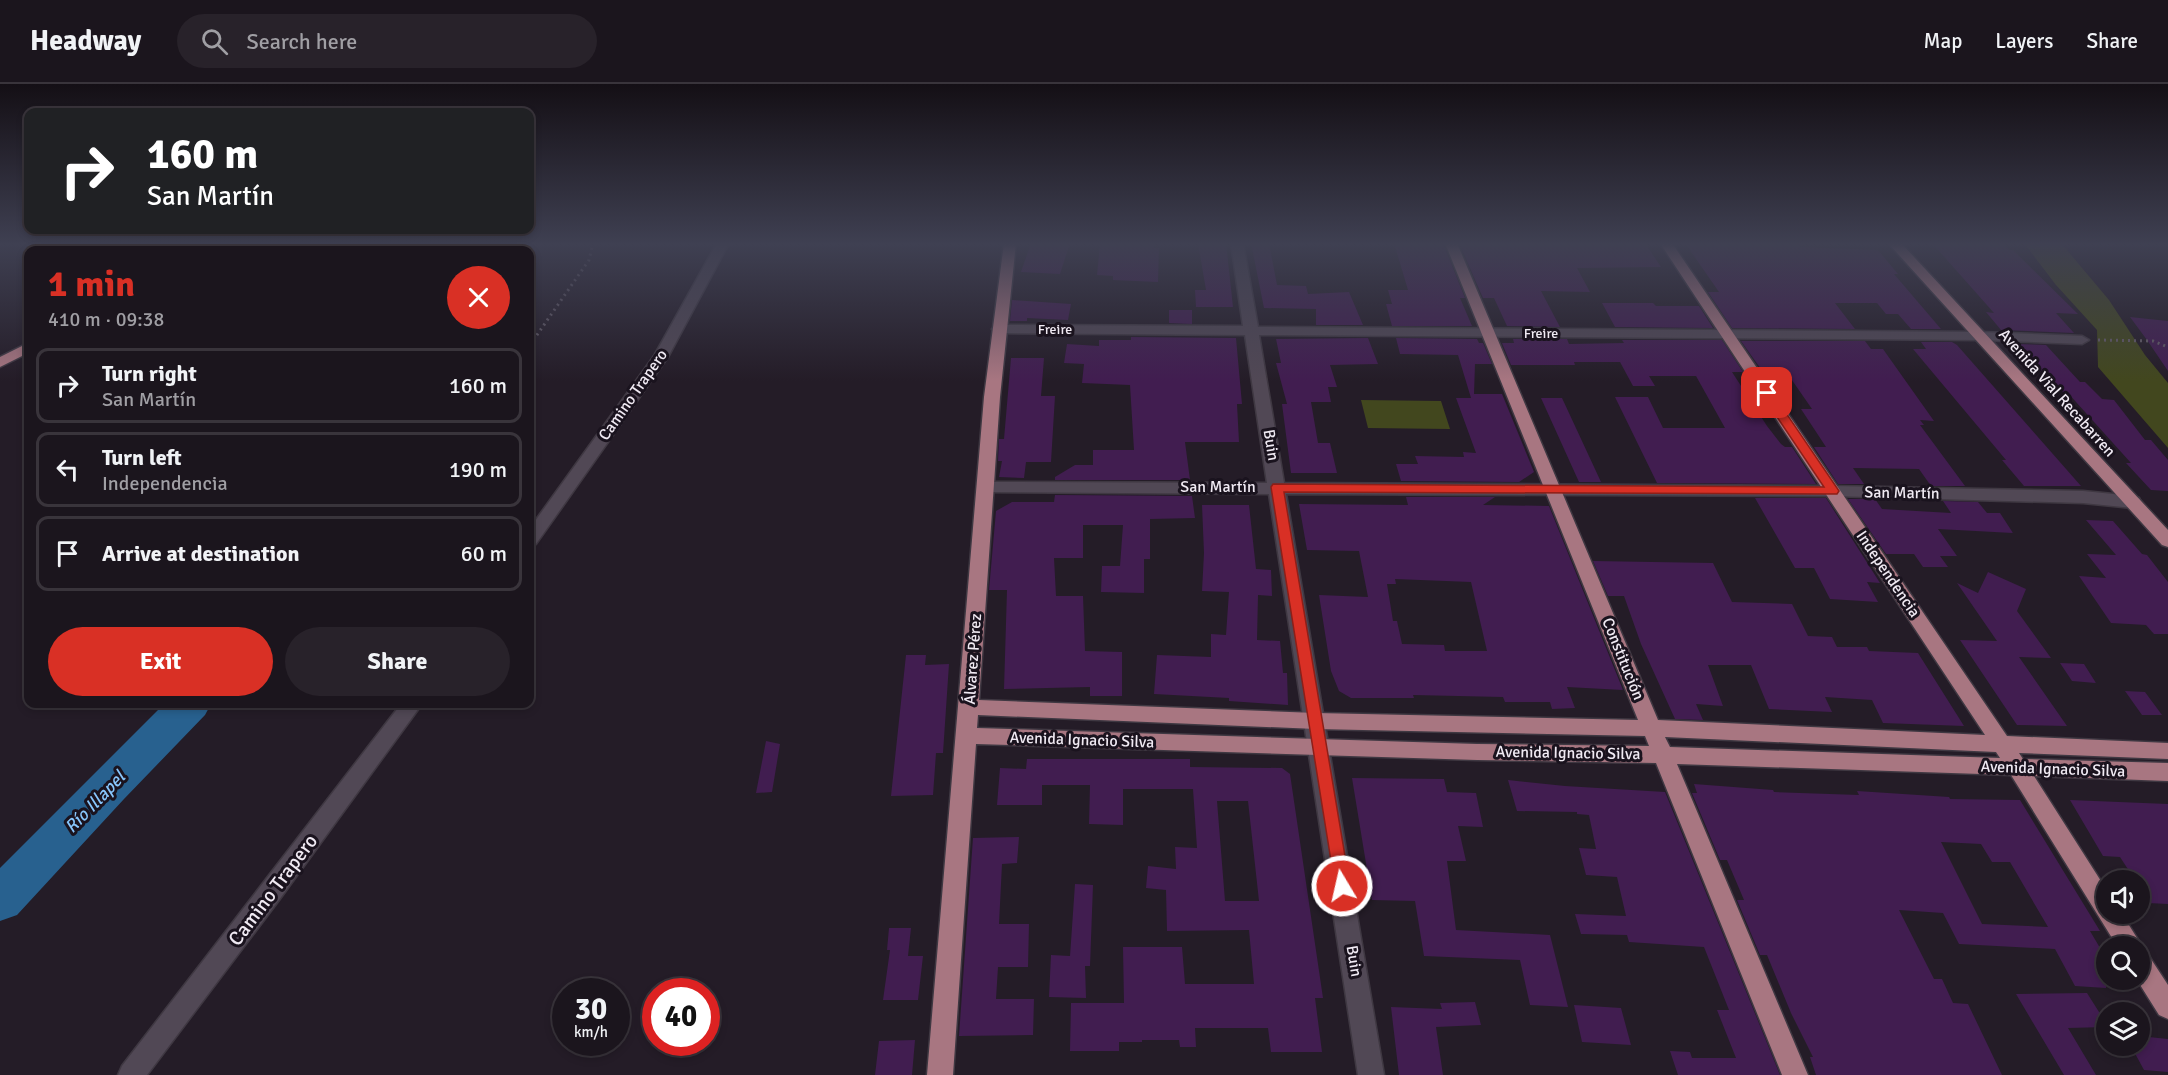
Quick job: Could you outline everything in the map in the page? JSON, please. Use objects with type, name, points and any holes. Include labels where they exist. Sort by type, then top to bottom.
[{"type":"main road","name":"Álvarez Pérez","points":[[941,1075],[992,397],[1004,289]]},
{"type":"main road","name":"Constitución","points":[[1470,289],[1795,1075]]},
{"type":"main road","name":"Independencia","points":[[1697,289],[2003,745],[2096,893]]},
{"type":"main road","name":"Avenida Vial Recabarren","points":[[1937,289],[2168,541]]},
{"type":"main road","points":[[0,363],[24,349]]},
{"type":"main road","name":"Avenida Ignacio Silva","points":[[969,707],[1316,721],[1653,728],[2168,751]]},
{"type":"main road","name":"Avenida Ignacio Silva","points":[[967,736],[1664,755],[2168,772]]},
{"type":"main road","points":[[2150,978],[2168,1007]]},
{"type":"street","name":"Camino Trapero","points":[[534,534],[661,357],[698,289]]},
{"type":"street","name":"Buin","points":[[1245,289],[1371,1075]]},
{"type":"street","name":"Freire","points":[[999,329],[1981,336],[2082,340]]},
{"type":"street","name":"San Martín","points":[[986,487],[1833,491],[2091,498],[2133,502]]},
{"type":"street","name":"Camino Trapero","points":[[131,1075],[409,708]]},
{"type":"path","points":[[534,339],[569,289]]},
{"type":"path","points":[[2082,340],[2153,341],[2168,347]]},
{"type":"green space","points":[[2060,289],[2100,289],[2145,355],[2168,383],[2168,448],[2098,367],[2097,330]]},
{"type":"green space","points":[[1361,400],[1441,401],[1450,429],[1368,428]]},
{"type":"building","points":[[1231,289],[1233,307],[1196,307],[1195,290]]},
{"type":"building","points":[[1260,289],[1307,289],[1308,294],[1349,292],[1363,325],[1316,325],[1316,309],[1264,308]]},
{"type":"building","points":[[1461,289],[1465,298],[1460,298],[1472,326],[1392,326],[1386,304],[1392,304],[1388,290]]},
{"type":"building","points":[[1479,289],[1589,289],[1590,292],[1541,291],[1560,327],[1507,326],[1494,298],[1483,298]]},
{"type":"building","points":[[1717,289],[1907,289],[1941,329],[1911,329],[1898,314],[1886,314],[1877,303],[1835,303],[1855,329],[1732,328],[1708,292],[1719,292]]},
{"type":"building","points":[[1973,289],[2053,289],[2078,314],[2056,313],[2074,333],[2001,330],[1986,312],[1994,313]]},
{"type":"building","points":[[1012,300],[1071,304],[1068,320],[1027,318],[1027,321],[1010,321]]},
{"type":"building","points":[[1602,303],[1699,306],[1713,328],[1615,327]]},
{"type":"building","points":[[1169,310],[1192,310],[1192,324],[1169,323]]},
{"type":"building","points":[[2130,317],[2168,321],[2168,371],[2147,340]]},
{"type":"building","points":[[1131,337],[1236,338],[1242,404],[1237,404],[1239,442],[1185,442],[1190,480],[1055,480],[1055,477],[1075,465],[1093,465],[1093,450],[1134,450],[1130,385],[1082,383],[1084,364],[1064,363],[1067,344],[1099,346],[1099,340],[1131,340]]},
{"type":"building","points":[[1368,338],[1378,364],[1330,365],[1337,387],[1328,387],[1331,402],[1311,402],[1318,443],[1330,443],[1337,473],[1291,473],[1282,404],[1287,404],[1276,363],[1281,363],[1276,339]]},
{"type":"building","points":[[1396,338],[1477,339],[1479,343],[1483,343],[1492,364],[1475,364],[1474,394],[1502,394],[1534,472],[1519,482],[1401,481],[1396,464],[1418,464],[1415,456],[1464,457],[1463,452],[1476,453],[1456,398],[1471,398],[1458,355],[1400,354]]},
{"type":"building","points":[[1513,339],[1567,339],[1569,344],[1624,343],[1622,340],[1722,340],[1743,372],[1732,372],[1767,426],[1781,444],[1785,447],[1792,447],[1816,484],[1657,483],[1615,397],[1648,397],[1663,428],[1725,428],[1696,376],[1649,376],[1655,386],[1633,386],[1620,362],[1511,365],[1502,343],[1514,343]]},
{"type":"building","points":[[1741,341],[1865,341],[1871,349],[1883,349],[1934,421],[1920,420],[1924,425],[1920,425],[1965,486],[1931,486],[1919,469],[1853,468],[1864,484],[1838,484],[1814,447],[1826,447],[1801,409],[1812,409],[1787,373],[1763,372]]},
{"type":"building","points":[[1921,342],[1952,342],[1957,345],[2081,486],[2024,486],[2002,460],[2006,460],[1913,349],[1926,349]]},
{"type":"building","points":[[2015,344],[2046,345],[2080,382],[2085,382],[2102,399],[2114,400],[2145,440],[2151,440],[2168,460],[2168,491],[2151,490],[2126,463],[2131,463],[2067,392],[2059,392]]},
{"type":"building","points":[[1011,358],[1044,358],[1041,396],[1055,396],[1051,462],[1026,462],[1024,478],[999,477],[1002,461],[998,461],[999,439],[1004,439]]},
{"type":"building","points":[[1541,398],[1562,398],[1601,482],[1579,482]]},
{"type":"building","points":[[1055,495],[1192,496],[1195,518],[1150,519],[1150,559],[1144,559],[1144,593],[1101,592],[1102,566],[1120,566],[1123,525],[1083,525],[1083,558],[1054,558],[1056,596],[1083,596],[1085,651],[1122,652],[1122,696],[1090,696],[1090,687],[1004,689],[1007,590],[989,590],[996,511],[1012,502],[1054,502]]},
{"type":"building","points":[[1406,497],[1495,497],[1483,505],[1549,506],[1623,690],[1567,687],[1575,708],[1552,709],[1550,702],[1505,702],[1503,697],[1413,695],[1414,698],[1351,698],[1339,691],[1331,671],[1319,595],[1368,597],[1359,551],[1307,550],[1299,504],[1408,505]],"holes":[[[1395,579],[1471,582],[1487,651],[1445,651],[1444,645],[1402,644],[1397,621],[1393,621],[1387,584],[1396,584]]]},
{"type":"building","points":[[1755,498],[1826,498],[1880,583],[1867,582],[1878,602],[1830,599],[1814,568],[1795,568]]},
{"type":"building","points":[[1848,499],[1875,499],[1882,509],[1951,513],[1943,501],[1978,502],[1987,513],[2000,513],[2013,533],[1938,529],[1957,556],[1940,556],[1948,567],[1923,567],[1914,554],[1886,554]]},
{"type":"building","points":[[1202,505],[1249,505],[1256,569],[1271,570],[1272,596],[1258,595],[1257,640],[1280,641],[1283,673],[1287,673],[1288,705],[1229,701],[1229,698],[1154,694],[1157,655],[1211,657],[1211,634],[1226,635],[1229,592],[1202,591],[1204,553]]},
{"type":"building","points":[[2086,520],[2113,521],[2142,554],[2147,555],[2168,582],[2168,634],[2154,634],[2146,625],[2111,623],[2079,576],[2106,578],[2087,554],[2116,555]]},
{"type":"building","points":[[1593,561],[1713,563],[1732,602],[1792,604],[1808,636],[1832,637],[1837,647],[1867,647],[1869,651],[1918,653],[1964,726],[1883,723],[1872,700],[1825,697],[1832,712],[1769,709],[1751,665],[1708,665],[1723,706],[1696,704],[1703,720],[1675,719],[1641,644],[1624,596],[1608,596]]},
{"type":"building","points":[[1988,572],[2026,589],[2017,611],[2051,658],[2019,657],[2067,726],[2017,725],[1960,640],[1997,641],[1957,583],[1978,593]]},
{"type":"building","points":[[906,655],[926,655],[925,665],[949,664],[943,753],[936,753],[933,795],[891,796]]},
{"type":"building","points":[[2060,663],[2084,664],[2096,683],[2072,681]]},
{"type":"building","points":[[2125,691],[2145,692],[2162,715],[2142,715]]},
{"type":"building","points":[[766,741],[780,744],[772,792],[756,793]]},
{"type":"building","points":[[1027,759],[1190,759],[1190,767],[1282,768],[1290,774],[1323,998],[1315,998],[1322,1052],[1271,1052],[1268,1028],[1195,1028],[1196,1047],[1180,1047],[1179,1040],[1142,1040],[1142,1042],[1119,1042],[1119,1051],[1070,1051],[1071,1003],[1124,1003],[1123,947],[1182,947],[1185,984],[1254,984],[1249,930],[1167,931],[1166,890],[1146,888],[1148,866],[1176,869],[1175,847],[1197,848],[1193,789],[1123,789],[1123,825],[1089,824],[1090,785],[1042,785],[1042,805],[997,805],[1000,768],[1026,769]],"holes":[[[1217,801],[1248,801],[1259,901],[1225,901]]]},
{"type":"building","points":[[1352,778],[1444,779],[1447,792],[1476,793],[1483,827],[1458,826],[1466,861],[1447,861],[1456,930],[1550,935],[1568,1007],[1530,1005],[1520,960],[1424,956],[1415,901],[1372,900]]},
{"type":"building","points":[[1508,780],[1665,792],[1780,1075],[1678,1075],[1670,1051],[1690,1052],[1692,1058],[1736,1058],[1717,1010],[1729,1010],[1704,947],[1629,942],[1627,935],[1581,934],[1575,914],[1626,916],[1617,877],[1586,875],[1579,848],[1596,849],[1589,815],[1577,814],[1577,812],[1517,811]]},
{"type":"building","points":[[1694,784],[1773,790],[1774,792],[1859,795],[1857,791],[1949,797],[1950,799],[2020,800],[2100,931],[2090,931],[2096,941],[2096,987],[2075,986],[2055,949],[1959,944],[1943,913],[1899,910],[1934,979],[1942,979],[1953,1003],[1968,1004],[2002,1075],[1816,1075],[1810,1057],[1813,1057],[1791,1013],[1767,955],[1760,955],[1737,900],[1744,900],[1727,860],[1720,860],[1692,793],[1697,793]],"holes":[[[1941,842],[1981,844],[1992,862],[2010,862],[2048,927],[1982,924]]]},
{"type":"building","points":[[2070,800],[2168,804],[2168,904],[2150,903],[2150,870],[2128,870],[2120,857],[2103,856]]},
{"type":"building","points":[[1019,837],[1017,863],[1002,864],[999,924],[1029,924],[1028,967],[998,967],[996,999],[1034,999],[1033,1035],[959,1036],[973,838]]},
{"type":"building","points":[[1075,884],[1093,885],[1090,966],[1085,966],[1086,998],[1049,997],[1051,955],[1070,956]]},
{"type":"building","points":[[889,928],[911,928],[908,956],[923,956],[918,1000],[883,1000],[890,950],[887,950]]},
{"type":"building","points":[[2087,993],[2096,1007],[2096,1027],[2068,1028],[2096,1075],[2064,1075],[2016,994]]},
{"type":"building","points":[[1475,1002],[1481,1025],[1436,1027],[1443,1075],[1399,1075],[1391,1007],[1442,1009],[1440,1003]]},
{"type":"building","points":[[1574,1005],[1621,1008],[1631,1045],[1582,1042]]},
{"type":"building","points":[[2150,1037],[2168,1039],[2168,1072],[2144,1070],[2136,1056],[2150,1056]]},
{"type":"building","points":[[915,1040],[912,1075],[875,1075],[879,1041]]},
{"type":"waterway","name":"Río Illapel","points":[[0,900],[186,708]]},
{"type":"route","points":[[1342,886],[1277,487],[1833,491],[1767,393]]}]
